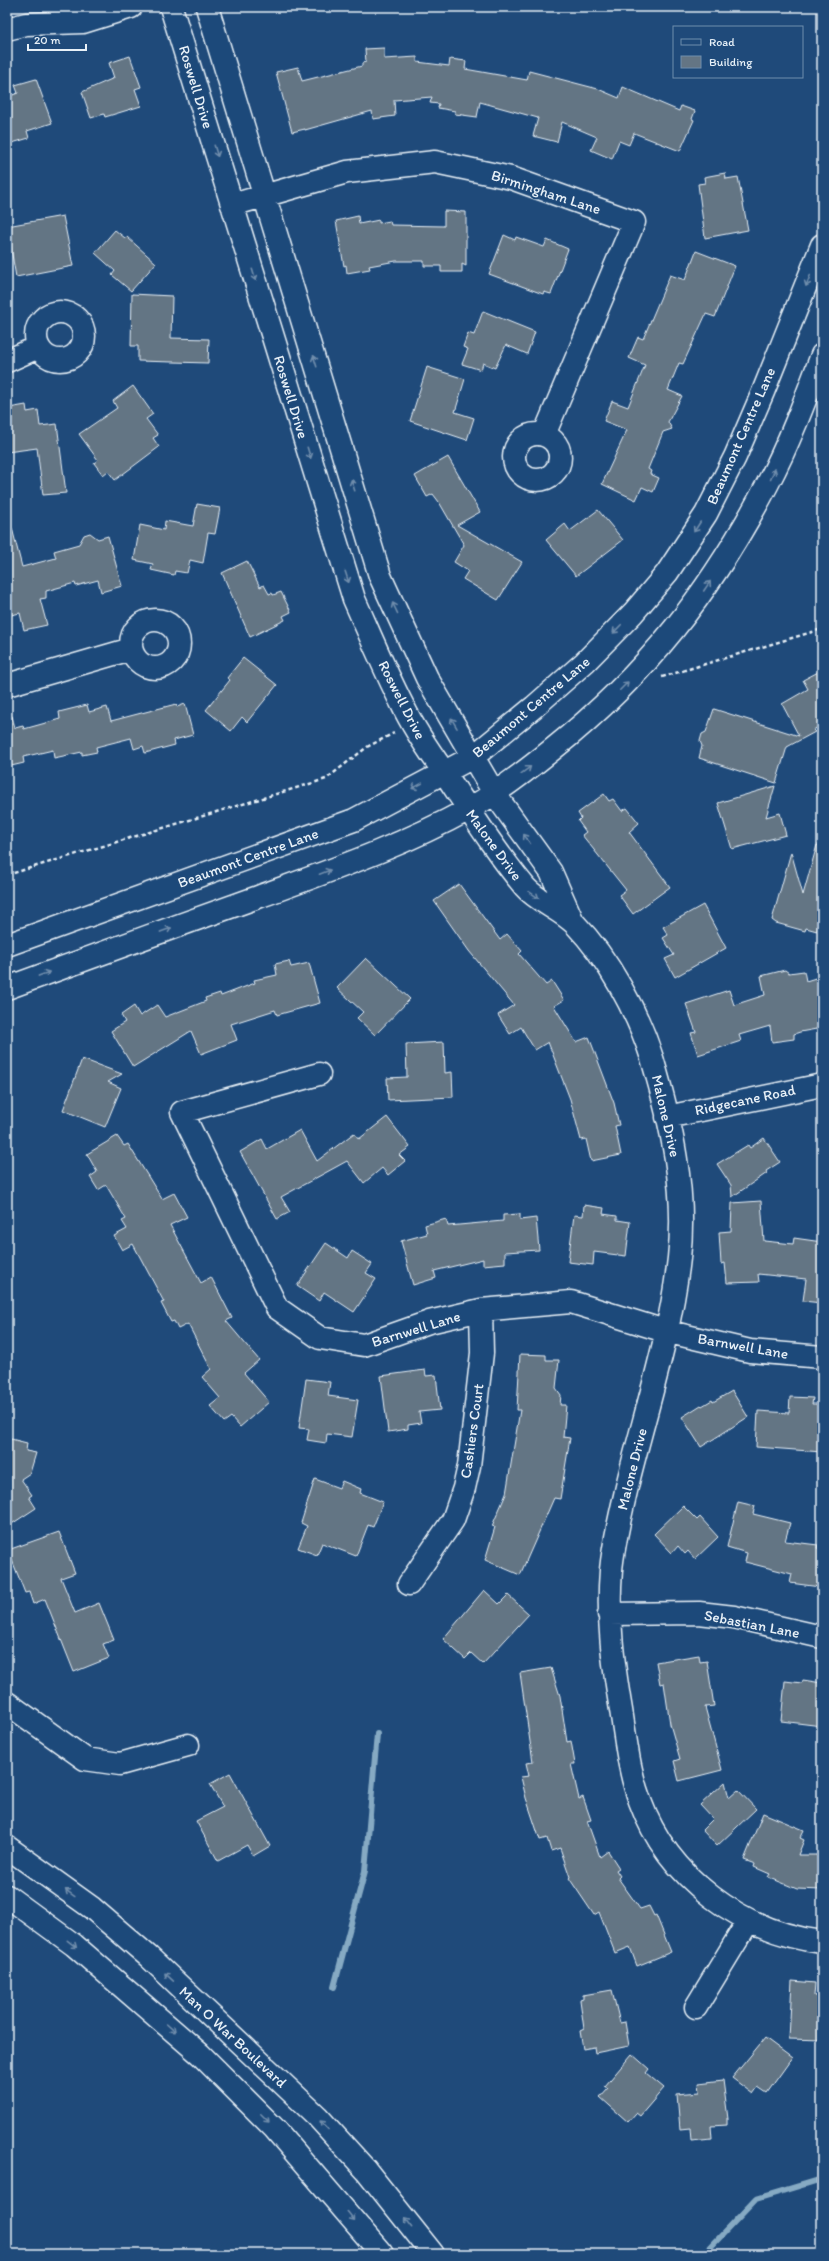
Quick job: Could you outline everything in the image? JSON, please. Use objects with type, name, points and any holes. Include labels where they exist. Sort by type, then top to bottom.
[{"type":"street","points":[[16,27],[51,7]]},
{"type":"street","points":[[16,27],[83,22],[131,7]]},
{"type":"street","name":"Roswell Drive","points":[[171,7],[354,599],[404,709],[444,772]]},
{"type":"street","points":[[207,7],[380,576],[427,678],[473,757]]},
{"type":"street","name":"Birmingham Lane","points":[[232,205],[265,194],[347,172],[435,162],[511,178],[634,222],[544,436]]},
{"type":"street","name":"Beaumont Centre Lane","points":[[7,944],[346,822],[473,757],[585,662],[667,573],[706,514],[735,457],[822,245]]},
{"type":"street","points":[[7,361],[38,347]]},
{"type":"street","points":[[7,988],[327,872],[418,833],[468,809],[494,793],[593,718],[641,669],[684,619],[719,568],[768,484],[806,399],[822,355]]},
{"type":"street","points":[[7,685],[132,649]]},
{"type":"street","name":"Malone Drive","points":[[473,757],[494,793],[550,872],[573,922],[601,956],[631,1008],[651,1055],[674,1142],[681,1210],[680,1255],[672,1304],[617,1528],[611,1570],[609,1614],[613,1662],[632,1778],[641,1805],[657,1836],[686,1874],[713,1898],[749,1920],[769,1930],[822,1942]]},
{"type":"street","name":"Malone Drive","points":[[444,772],[468,809],[528,891],[573,922]]},
{"type":"street","name":"Barnwell Lane","points":[[319,1074],[182,1112],[277,1308],[320,1338],[364,1345],[429,1322],[480,1310],[570,1302],[665,1331],[750,1351],[822,1357]]},
{"type":"street","name":"Ridgecane Road","points":[[667,1117],[822,1085]]},
{"type":"street","name":"Cashiers Court","points":[[409,1584],[452,1520],[464,1488],[469,1466],[482,1353],[480,1310]]},
{"type":"street","name":"Sebastian Lane","points":[[609,1614],[699,1613],[734,1617],[822,1637]]},
{"type":"street","points":[[7,1703],[85,1759],[120,1764],[188,1745]]},
{"type":"street","name":"Man O War Boulevard","points":[[7,1847],[92,1908],[149,1957],[317,2116],[366,2170],[433,2254]]},
{"type":"street","points":[[7,1896],[74,1945],[200,2054],[275,2129],[382,2254]]},
{"type":"street","points":[[696,2007],[749,1920]]},
{"type":"path","points":[[660,678],[822,629]]},
{"type":"path","points":[[7,875],[326,779],[368,747],[396,732]]},
{"type":"building","points":[[384,48],[384,59],[417,57],[417,62],[449,66],[450,59],[466,61],[465,69],[527,80],[529,71],[598,89],[619,98],[623,87],[679,111],[681,106],[695,111],[692,119],[694,120],[680,151],[634,133],[629,145],[619,141],[612,159],[591,150],[597,137],[562,122],[557,142],[533,136],[538,118],[480,102],[477,117],[455,114],[455,111],[438,108],[439,104],[430,103],[432,97],[394,100],[395,116],[373,119],[372,111],[305,130],[292,132],[276,72],[298,67],[302,81],[362,66],[362,63],[366,62],[365,49]]},
{"type":"building","points":[[130,56],[141,87],[135,89],[141,106],[105,117],[104,114],[91,118],[82,92],[114,78],[109,63]]},
{"type":"building","points":[[36,79],[52,123],[27,131],[29,138],[12,143],[7,129],[7,97],[18,93],[15,85]]},
{"type":"building","points":[[725,173],[726,179],[738,177],[748,230],[705,238],[698,184],[705,183],[704,177]]},
{"type":"building","points":[[444,211],[466,212],[466,266],[462,264],[462,272],[441,272],[441,266],[424,266],[424,261],[396,261],[369,266],[370,269],[347,273],[346,265],[344,266],[336,221],[358,216],[359,224],[379,220],[379,223],[390,221],[391,225],[444,226]]},
{"type":"building","points":[[63,216],[73,266],[16,277],[7,226]]},
{"type":"building","points":[[115,230],[125,238],[127,237],[156,263],[131,291],[112,275],[115,271],[95,253]]},
{"type":"building","points":[[504,235],[515,240],[516,237],[544,247],[547,240],[568,249],[551,294],[544,292],[543,294],[489,274]]},
{"type":"building","points":[[696,251],[735,266],[715,317],[706,314],[683,364],[679,363],[668,390],[682,396],[668,422],[672,429],[663,432],[648,469],[651,471],[650,474],[659,478],[653,492],[642,487],[636,500],[602,484],[627,430],[604,421],[612,401],[628,407],[645,365],[629,358],[638,337],[643,339],[670,275],[685,280]]},
{"type":"building","points":[[132,294],[172,296],[171,338],[209,339],[208,363],[138,361],[138,346],[131,346]]},
{"type":"building","points":[[483,311],[535,332],[527,354],[506,345],[495,368],[483,363],[481,370],[462,364],[468,349],[463,347],[468,333],[474,335]]},
{"type":"building","points":[[427,367],[465,379],[455,412],[474,418],[467,440],[410,421]]},
{"type":"building","points":[[133,386],[153,414],[146,419],[158,435],[153,438],[159,447],[115,480],[108,471],[103,475],[94,463],[98,460],[79,434],[117,408],[113,401]]},
{"type":"building","points":[[26,405],[27,412],[38,410],[40,426],[57,424],[66,493],[43,495],[37,448],[7,452],[7,414],[10,414],[9,408]]},
{"type":"building","points":[[448,457],[480,512],[457,525],[522,562],[498,600],[463,579],[468,571],[454,562],[464,545],[439,502],[433,494],[427,497],[415,476]]},
{"type":"building","points":[[197,504],[220,508],[215,534],[208,533],[203,563],[190,560],[187,573],[175,571],[174,575],[151,570],[153,564],[134,560],[140,525],[164,530],[165,521],[193,526]]},
{"type":"building","points":[[598,510],[623,540],[576,576],[546,540],[565,524],[570,531]]},
{"type":"building","points":[[12,528],[22,567],[56,558],[54,551],[79,544],[84,535],[90,533],[98,539],[108,536],[122,586],[101,592],[98,580],[76,586],[75,583],[46,591],[46,598],[40,599],[47,625],[24,630],[20,613],[7,616],[7,529]]},
{"type":"building","points":[[247,561],[260,587],[264,585],[269,594],[272,593],[273,595],[281,592],[291,612],[283,616],[285,620],[250,637],[222,573]]},
{"type":"building","points":[[243,658],[277,685],[247,722],[242,717],[231,731],[206,710],[230,680],[227,678]]},
{"type":"building","points":[[822,670],[822,725],[813,730],[815,732],[787,747],[776,783],[699,758],[702,746],[700,741],[702,734],[706,732],[714,709],[799,736],[782,704],[808,689],[803,680]]},
{"type":"building","points":[[176,704],[177,707],[185,704],[193,735],[174,740],[175,745],[145,753],[143,746],[134,749],[131,738],[96,747],[97,752],[82,755],[82,752],[54,758],[53,750],[23,757],[24,763],[7,767],[7,717],[12,716],[15,728],[23,726],[24,729],[60,719],[59,712],[87,705],[89,712],[107,707],[111,721]]},
{"type":"building","points":[[775,786],[766,817],[780,813],[786,835],[732,849],[718,803]]},
{"type":"building","points":[[604,794],[609,801],[613,799],[622,811],[627,808],[639,823],[629,832],[670,887],[633,914],[619,895],[626,890],[582,835],[586,832],[578,821],[581,818],[578,813]]},
{"type":"building","points":[[817,845],[822,845],[822,913],[817,931],[806,928],[805,931],[776,923],[772,920],[791,852],[803,895]]},
{"type":"building","points":[[459,884],[500,940],[507,934],[522,951],[519,954],[546,985],[552,981],[564,1000],[554,1006],[576,1042],[589,1037],[614,1103],[619,1125],[615,1126],[621,1155],[591,1161],[586,1139],[581,1140],[570,1099],[548,1042],[535,1050],[521,1027],[510,1034],[498,1015],[514,1005],[469,951],[434,901]]},
{"type":"building","points":[[703,905],[726,948],[675,977],[665,959],[674,955],[663,938],[668,935],[663,927]]},
{"type":"building","points":[[366,958],[410,999],[375,1035],[357,1018],[363,1012],[337,988]]},
{"type":"building","points":[[289,961],[291,967],[309,963],[320,1003],[277,1015],[275,1010],[231,1024],[237,1040],[201,1054],[191,1031],[133,1067],[111,1031],[125,1022],[121,1015],[134,1006],[140,1016],[157,1005],[165,1017],[206,1001],[205,998],[220,993],[221,996],[255,983],[254,980],[277,975],[275,964]]},
{"type":"building","points":[[785,970],[789,973],[804,971],[806,981],[822,976],[822,1028],[794,1034],[794,1039],[772,1042],[770,1026],[739,1035],[741,1041],[698,1055],[691,1033],[696,1032],[686,1004],[729,990],[734,1005],[765,995],[761,976]]},
{"type":"building","points":[[444,1042],[445,1073],[452,1072],[453,1097],[388,1100],[387,1078],[407,1077],[406,1044]]},
{"type":"building","points":[[82,1059],[122,1074],[108,1082],[121,1088],[105,1127],[63,1110]]},
{"type":"building","points":[[387,1117],[410,1147],[399,1155],[405,1161],[388,1175],[382,1168],[364,1183],[347,1161],[281,1197],[290,1212],[277,1219],[240,1152],[262,1139],[267,1149],[300,1130],[317,1161],[354,1133],[359,1139]]},
{"type":"building","points":[[117,1136],[124,1146],[128,1144],[162,1199],[174,1193],[187,1217],[170,1225],[201,1283],[211,1277],[232,1318],[226,1321],[259,1360],[244,1373],[269,1402],[240,1427],[231,1417],[224,1422],[210,1406],[220,1398],[202,1377],[211,1369],[188,1324],[178,1329],[174,1321],[171,1322],[161,1303],[164,1302],[133,1244],[122,1250],[114,1236],[127,1229],[122,1221],[126,1219],[106,1185],[98,1190],[90,1177],[97,1172],[87,1154]]},
{"type":"building","points":[[764,1138],[780,1162],[766,1171],[767,1173],[732,1197],[731,1185],[717,1164],[748,1145],[750,1148]]},
{"type":"building","points":[[761,1201],[764,1241],[793,1244],[794,1238],[822,1242],[822,1303],[803,1301],[806,1279],[758,1274],[759,1282],[727,1283],[725,1263],[721,1264],[719,1232],[731,1231],[732,1203]]},
{"type":"building","points":[[584,1205],[604,1208],[603,1214],[617,1216],[617,1220],[630,1222],[626,1256],[594,1252],[593,1265],[568,1262],[574,1215],[583,1216]]},
{"type":"building","points":[[520,1214],[520,1220],[536,1218],[539,1250],[505,1252],[505,1263],[483,1265],[483,1259],[434,1271],[436,1278],[413,1285],[401,1241],[427,1234],[425,1225],[446,1219],[448,1226],[503,1221],[503,1215]]},
{"type":"building","points":[[326,1243],[348,1258],[352,1251],[372,1264],[366,1273],[376,1279],[354,1312],[324,1292],[319,1301],[297,1286]]},
{"type":"building","points":[[520,1354],[546,1355],[546,1360],[559,1360],[556,1388],[561,1395],[560,1405],[566,1405],[563,1437],[570,1438],[560,1499],[554,1498],[520,1575],[485,1560],[495,1527],[492,1526],[506,1494],[520,1410],[517,1410]]},
{"type":"building","points":[[425,1370],[426,1376],[436,1375],[440,1410],[419,1412],[421,1423],[408,1425],[408,1429],[388,1432],[381,1376]]},
{"type":"building","points":[[306,1379],[330,1382],[328,1396],[358,1400],[352,1437],[327,1434],[326,1443],[307,1440],[309,1429],[299,1428]]},
{"type":"building","points":[[732,1391],[748,1417],[701,1447],[682,1417],[701,1405],[702,1406],[712,1400],[713,1402]]},
{"type":"building","points":[[790,1397],[813,1398],[812,1404],[822,1404],[822,1452],[756,1447],[758,1411],[789,1413]]},
{"type":"building","points":[[7,1438],[27,1443],[26,1451],[36,1453],[30,1473],[21,1479],[32,1495],[29,1497],[36,1508],[7,1527]]},
{"type":"building","points":[[315,1479],[339,1488],[342,1481],[361,1489],[360,1493],[383,1502],[373,1527],[368,1525],[356,1556],[322,1543],[317,1555],[298,1548],[307,1526],[301,1523]]},
{"type":"building","points":[[738,1502],[755,1506],[753,1514],[790,1523],[785,1541],[818,1545],[817,1548],[822,1549],[822,1582],[820,1587],[790,1583],[792,1574],[745,1562],[747,1553],[727,1547]]},
{"type":"building","points":[[683,1506],[697,1520],[700,1517],[718,1537],[695,1559],[688,1551],[685,1554],[678,1546],[672,1553],[654,1534]]},
{"type":"building","points":[[59,1532],[75,1573],[61,1578],[75,1613],[99,1603],[114,1640],[103,1644],[109,1658],[74,1672],[45,1599],[33,1604],[29,1592],[25,1593],[8,1550]]},
{"type":"building","points":[[484,1590],[499,1604],[508,1595],[529,1614],[483,1664],[471,1653],[465,1659],[443,1639]]},
{"type":"building","points":[[699,1655],[700,1662],[707,1661],[714,1706],[705,1707],[722,1770],[679,1781],[674,1761],[680,1759],[670,1724],[664,1683],[660,1684],[656,1662]]},
{"type":"building","points":[[551,1668],[560,1696],[567,1742],[571,1741],[575,1764],[571,1764],[579,1799],[583,1797],[591,1820],[587,1821],[600,1857],[608,1851],[619,1868],[616,1870],[620,1876],[618,1878],[640,1909],[649,1906],[654,1916],[656,1915],[671,1952],[637,1966],[630,1947],[615,1953],[599,1912],[594,1915],[569,1878],[570,1877],[560,1848],[551,1851],[547,1838],[540,1840],[526,1798],[521,1777],[529,1776],[526,1763],[533,1762],[520,1673]]},
{"type":"building","points":[[803,1680],[822,1683],[822,1726],[781,1721],[785,1681],[802,1683]]},
{"type":"building","points":[[230,1773],[270,1846],[253,1856],[247,1845],[218,1861],[196,1821],[223,1807],[210,1784]]},
{"type":"building","points":[[725,1782],[729,1798],[738,1790],[756,1809],[717,1846],[702,1830],[713,1819],[700,1805]]},
{"type":"building","points":[[763,1813],[804,1830],[800,1838],[804,1840],[798,1855],[822,1855],[822,1890],[797,1889],[768,1877],[770,1874],[754,1867],[755,1864],[744,1860]]},
{"type":"building","points":[[792,1981],[815,1983],[814,1996],[822,1996],[822,2040],[789,2039]]},
{"type":"building","points":[[612,1990],[620,2023],[625,2022],[629,2046],[595,2053],[594,2047],[583,2049],[580,2031],[584,2029],[580,2000],[583,1999],[583,1995]]},
{"type":"building","points":[[765,2038],[792,2058],[767,2093],[758,2087],[753,2094],[732,2078]]},
{"type":"building","points":[[632,2054],[649,2069],[646,2073],[664,2088],[640,2116],[636,2113],[628,2122],[600,2097],[608,2088],[605,2086]]},
{"type":"building","points":[[723,2080],[728,2119],[726,2119],[726,2125],[711,2126],[712,2139],[691,2141],[690,2128],[680,2129],[677,2094],[700,2092],[699,2083]]},
{"type":"waterway","points":[[334,1987],[365,1871],[377,1734]]},
{"type":"waterway","points":[[704,2254],[756,2199],[822,2179]]}]
